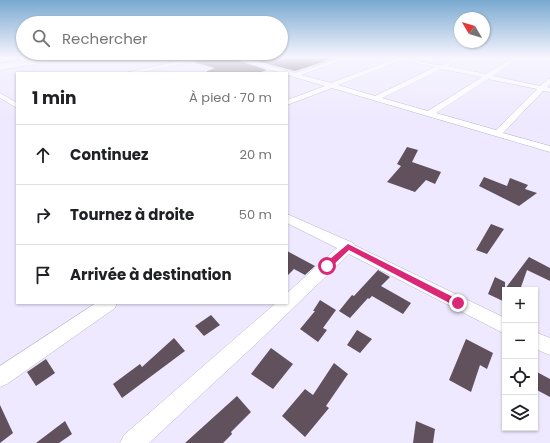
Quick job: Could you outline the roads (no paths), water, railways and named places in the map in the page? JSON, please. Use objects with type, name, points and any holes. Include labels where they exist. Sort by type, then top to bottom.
[{"type":"street","points":[[308,79],[550,149]]},
{"type":"street","points":[[288,103],[347,79]]},
{"type":"street","points":[[376,98],[415,79]]},
{"type":"street","points":[[429,114],[482,79]]},
{"type":"street","points":[[503,79],[546,89]]},
{"type":"street","points":[[497,134],[546,89],[550,80]]},
{"type":"street","points":[[3,97],[16,97]]},
{"type":"street","points":[[3,97],[16,105]]},
{"type":"street","points":[[288,218],[348,246],[502,325]]},
{"type":"street","points":[[288,303],[348,246]]},
{"type":"street","points":[[0,377],[108,304]]},
{"type":"street","points":[[132,443],[248,341],[287,304]]},
{"type":"street","points":[[538,341],[550,347]]}]
